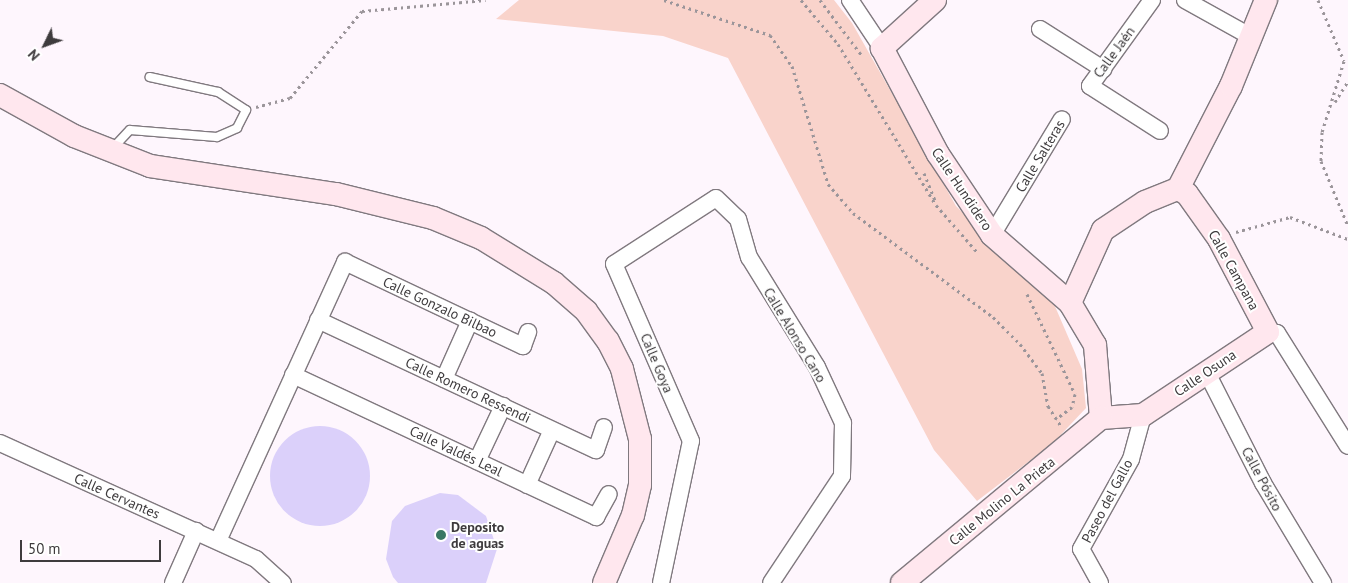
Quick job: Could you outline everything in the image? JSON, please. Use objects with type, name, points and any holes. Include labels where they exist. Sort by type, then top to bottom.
[{"type":"street","name":"Calle Hundidero","points":[[850,0],[873,54],[992,234],[1070,303],[1095,345],[1100,418]]},
{"type":"street","points":[[873,54],[935,0]]},
{"type":"street","name":"Calle Jaén","points":[[1152,0],[1090,86],[1160,131]]},
{"type":"street","points":[[1185,0],[1248,35]]},
{"type":"street","points":[[1070,303],[1103,230],[1145,202],[1178,189],[1231,86],[1248,35],[1266,0]]},
{"type":"street","points":[[1040,29],[1103,69]]},
{"type":"street","points":[[0,95],[110,151],[150,166],[336,194],[408,211],[482,238],[554,283],[586,311],[608,341],[622,369],[640,439],[640,486],[633,515],[604,583]]},
{"type":"street","name":"Calle Salteras","points":[[992,234],[1062,119]]},
{"type":"street","name":"Calle Campana","points":[[1178,189],[1220,239],[1268,332]]},
{"type":"street","name":"Calle Goya","points":[[661,583],[691,441],[614,264],[716,198]]},
{"type":"street","name":"Calle Alonso Cano","points":[[716,198],[738,219],[749,257],[817,367],[843,424],[842,476],[771,583]]},
{"type":"street","name":"Calle Gonzalo Bilbao","points":[[318,320],[345,262],[523,346],[528,332]]},
{"type":"street","points":[[218,541],[318,320]]},
{"type":"street","name":"Calle Romero Ressendi","points":[[318,320],[596,450],[604,427]]},
{"type":"street","points":[[444,379],[470,321]]},
{"type":"street","points":[[1268,332],[1277,333],[1348,446]]},
{"type":"street","name":"Calle Osuna","points":[[1143,415],[1206,371],[1268,332]]},
{"type":"street","name":"Calle Pósito","points":[[1206,371],[1263,483],[1323,583]]},
{"type":"street","name":"Calle Valdés Leal","points":[[293,375],[596,517],[609,494]]},
{"type":"street","points":[[477,461],[503,406]]},
{"type":"street","points":[[1100,418],[1143,415]]},
{"type":"street","name":"Paseo del Gallo","points":[[1100,583],[1081,550],[1131,459],[1143,415]]},
{"type":"street","name":"Calle Molino La Prieta","points":[[902,583],[1100,418]]},
{"type":"street","points":[[527,485],[552,430]]},
{"type":"street","name":"Calle Cervantes","points":[[0,443],[256,559],[283,583]]},
{"type":"street","points":[[173,583],[196,531]]},
{"type":"lane","points":[[110,151],[130,130],[217,136],[237,128],[246,110],[218,92],[150,77]]},
{"type":"path","points":[[246,110],[290,98],[362,11],[486,0]]},
{"type":"path","points":[[664,0],[770,35],[792,66],[828,184],[853,213],[993,317],[1020,344],[1042,373],[1048,406],[1075,440]]},
{"type":"path","points":[[820,0],[873,54]]},
{"type":"path","points":[[1318,0],[1344,60],[1331,109],[1322,132],[1321,161],[1348,226]]},
{"type":"path","points":[[1331,109],[1348,81]]},
{"type":"path","points":[[917,159],[936,205]]},
{"type":"path","points":[[1220,239],[1290,217],[1348,238]]},
{"type":"shaded area","points":[[519,0],[834,0],[852,23],[956,206],[1054,304],[1082,369],[1086,408],[1053,443],[977,501],[934,450],[728,58],[663,36],[496,19]]},
{"type":"building","points":[[310,426],[330,426],[339,429],[356,440],[367,457],[370,466],[370,486],[367,495],[356,512],[339,523],[330,526],[310,526],[292,518],[278,504],[270,486],[270,466],[278,448],[292,434]]},
{"type":"building","name":"Deposito de aguas","points":[[440,493],[458,495],[486,516],[497,549],[486,583],[398,583],[393,577],[386,559],[392,521],[405,506]]},
{"type":"place","name":"Deposito de aguas","points":[[441,535]]}]
